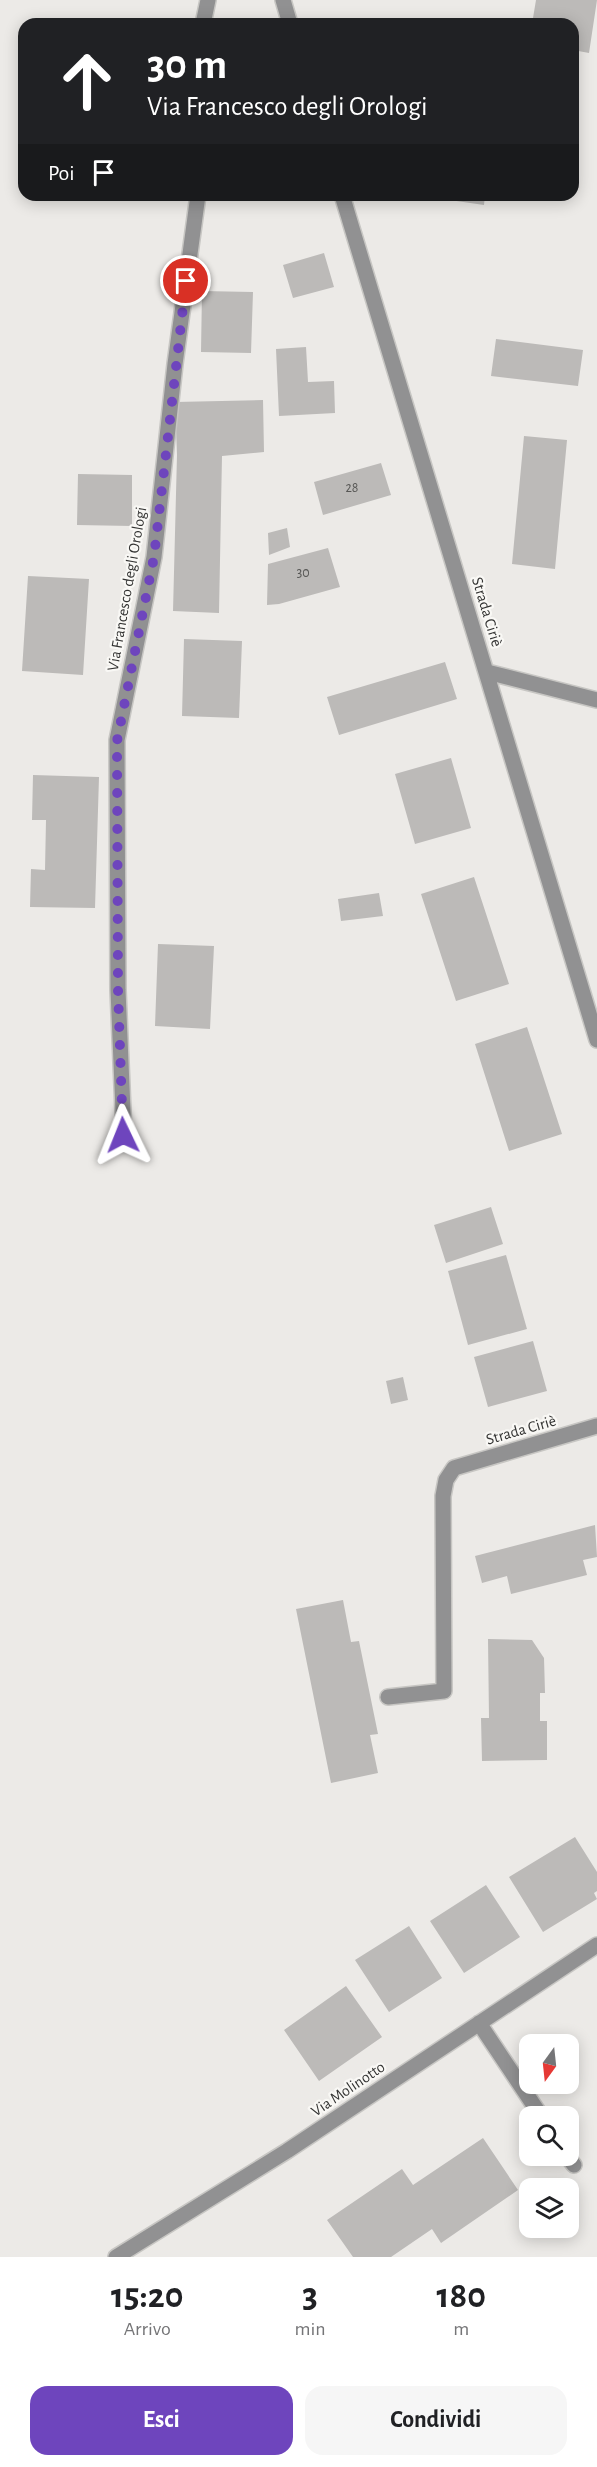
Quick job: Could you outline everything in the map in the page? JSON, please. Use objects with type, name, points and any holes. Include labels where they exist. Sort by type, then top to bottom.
[{"type":"street","points":[[204,18],[208,0]]},
{"type":"street","points":[[283,0],[288,18]]},
{"type":"street","name":"Via Francesco degli Orologi","points":[[123,1135],[118,990],[117,741],[154,557],[175,364],[197,201]]},
{"type":"street","name":"Strada Ciriè","points":[[344,201],[597,1040]]},
{"type":"street","points":[[487,672],[597,700]]},
{"type":"street","name":"Strada Ciriè","points":[[388,1697],[444,1691],[443,1496],[446,1480],[454,1468],[597,1426]]},
{"type":"street","name":"Via Molinotto","points":[[116,2257],[287,2151],[597,1945]]},
{"type":"street","points":[[479,2023],[534,2106]]},
{"type":"building","points":[[536,0],[597,0],[589,53],[579,51],[579,18],[533,18]]},
{"type":"building","points":[[456,201],[484,201],[484,205]]},
{"type":"building","points":[[324,253],[334,287],[293,298],[283,265]]},
{"type":"building","points":[[202,291],[253,292],[251,353],[201,352]]},
{"type":"building","points":[[496,339],[583,350],[578,386],[491,376]]},
{"type":"building","points":[[306,347],[308,382],[334,381],[335,413],[279,416],[276,349]]},
{"type":"building","points":[[263,400],[264,452],[222,456],[219,613],[173,611],[177,455],[175,402]]},
{"type":"building","points":[[524,436],[567,440],[555,569],[512,564]]},
{"type":"building","points":[[381,463],[391,495],[323,515],[314,482]]},
{"type":"building","points":[[78,474],[132,475],[132,526],[77,525]]},
{"type":"building","points":[[287,528],[290,547],[269,555],[268,533]]},
{"type":"building","points":[[328,548],[340,587],[279,604],[267,605],[268,564]]},
{"type":"building","points":[[28,576],[89,579],[83,675],[22,671]]},
{"type":"building","points":[[184,639],[242,641],[239,718],[182,716]]},
{"type":"building","points":[[445,662],[457,699],[339,735],[327,697]]},
{"type":"building","points":[[451,758],[471,828],[415,844],[395,774]]},
{"type":"building","points":[[33,775],[99,777],[95,908],[30,907],[31,869],[45,870],[46,820],[32,820]]},
{"type":"building","points":[[474,877],[509,984],[456,1001],[421,894]]},
{"type":"building","points":[[379,893],[383,916],[341,921],[338,899]]},
{"type":"building","points":[[158,944],[214,946],[210,1029],[155,1026]]},
{"type":"building","points":[[527,1027],[562,1134],[509,1151],[475,1044]]},
{"type":"building","points":[[491,1207],[503,1244],[446,1263],[434,1225]]},
{"type":"building","points":[[506,1255],[527,1329],[468,1345],[448,1271]]},
{"type":"building","points":[[533,1341],[547,1391],[488,1407],[474,1357]]},
{"type":"building","points":[[403,1377],[408,1400],[391,1404],[386,1381]]},
{"type":"building","points":[[595,1525],[597,1557],[583,1560],[587,1575],[511,1594],[507,1576],[482,1583],[475,1556]]},
{"type":"building","points":[[343,1600],[351,1642],[359,1641],[378,1734],[370,1735],[378,1773],[331,1783],[296,1609]]},
{"type":"building","points":[[488,1639],[532,1640],[544,1658],[545,1693],[540,1693],[540,1721],[547,1721],[547,1760],[482,1761],[481,1718],[489,1718]]},
{"type":"building","points":[[575,1837],[597,1872],[597,1891],[594,1893],[597,1899],[543,1932],[509,1877]]},
{"type":"building","points":[[486,1885],[520,1937],[464,1973],[430,1921]]},
{"type":"building","points":[[409,1926],[442,1978],[389,2012],[355,1960]]},
{"type":"building","points":[[346,1986],[382,2037],[319,2081],[284,2030]]},
{"type":"building","points":[[483,2138],[518,2190],[441,2243],[432,2229],[391,2257],[353,2257],[327,2220],[402,2169],[413,2185]]},
{"type":"route","points":[[123,1135],[118,990],[117,741],[154,557],[186,281]]}]
